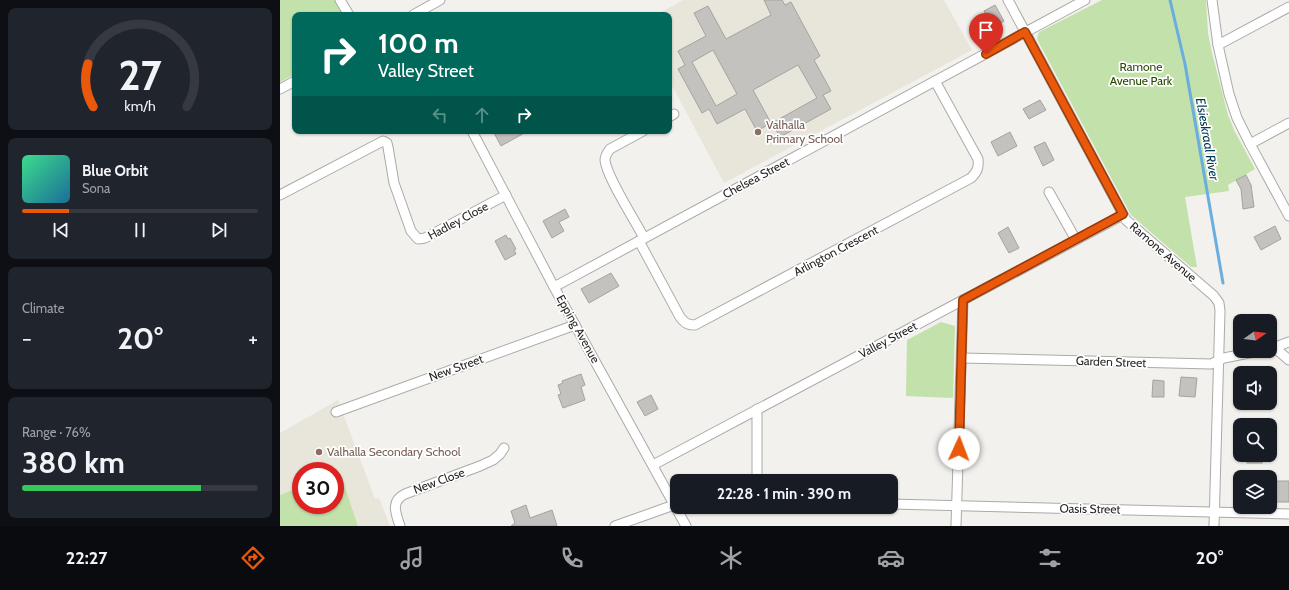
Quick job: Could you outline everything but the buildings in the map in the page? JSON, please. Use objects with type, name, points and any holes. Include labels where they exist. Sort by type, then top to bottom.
[{"type":"street","points":[[340,0],[347,12]]},
{"type":"street","points":[[418,12],[440,0]]},
{"type":"street","name":"Ramone Avenue","points":[[1008,0],[1126,220],[1217,299],[1220,307],[1214,526]]},
{"type":"street","name":"Chelsea Street","points":[[554,287],[1085,0]]},
{"type":"street","points":[[1212,0],[1218,45],[1235,112],[1250,144],[1289,216]]},
{"type":"street","points":[[1218,45],[1289,7]]},
{"type":"street","points":[[280,89],[292,82]]},
{"type":"street","name":"Arlington Crescent","points":[[642,240],[680,317],[685,323],[695,325],[957,186],[971,178],[976,172],[979,166],[978,159],[935,82]]},
{"type":"street","points":[[1250,144],[1289,123]]},
{"type":"street","name":"Epping Avenue","points":[[474,134],[554,287],[670,493]]},
{"type":"street","points":[[638,134],[610,149],[605,158],[609,174],[642,240]]},
{"type":"street","name":"Hadley Close","points":[[280,195],[382,141],[387,143],[394,183],[413,234],[418,239],[425,238],[506,195]]},
{"type":"street","points":[[1049,192],[1076,240]]},
{"type":"street","name":"Valley Street","points":[[653,465],[1123,214]]},
{"type":"street","points":[[956,526],[963,300]]},
{"type":"street","name":"New Street","points":[[336,412],[575,324]]},
{"type":"street","points":[[1277,346],[1289,342]]},
{"type":"street","points":[[1277,351],[1289,360]]},
{"type":"street","name":"Garden Street","points":[[962,358],[1211,364],[1224,358],[1233,356]]},
{"type":"street","points":[[757,409],[757,474]]},
{"type":"street","name":"New Close","points":[[400,526],[395,507],[399,497],[493,460],[504,448]]},
{"type":"street","name":"Oasis Street","points":[[898,504],[1289,514]]},
{"type":"street","points":[[616,526],[670,511]]},
{"type":"street","name":"Epping Avenue","points":[[681,514],[686,526]]},
{"type":"shaded area","name":"Valhalla Primary School","points":[[683,0],[944,0],[972,50],[724,183],[672,86],[672,12],[661,12]]},
{"type":"shaded area","name":"Valhalla Secondary School","points":[[338,400],[375,499],[379,498],[390,526],[280,526],[280,433]]},
{"type":"green space","points":[[280,0],[335,0],[342,12],[292,12],[292,76],[280,82]]},
{"type":"green space","name":"Ramone Avenue Park","points":[[1102,0],[1206,0],[1208,33],[1228,115],[1234,130],[1255,169],[1228,185],[1229,191],[1185,197],[1197,267],[1191,267],[1131,215],[1038,41],[1037,38],[1039,32]]},
{"type":"green space","points":[[941,322],[955,326],[953,398],[906,396],[907,340]]},
{"type":"green space","points":[[344,485],[358,526],[280,526],[280,495],[292,490],[292,514],[344,514]]},
{"type":"waterway","name":"Elsieskraal River","points":[[1170,0],[1185,64],[1223,283]]},
{"type":"place","name":"Valhalla Primary School","points":[[758,132]]},
{"type":"place","name":"Valhalla Secondary School","points":[[319,452]]},
{"type":"route","points":[[959,449],[963,300],[1123,214],[1025,32],[986,54]]}]
